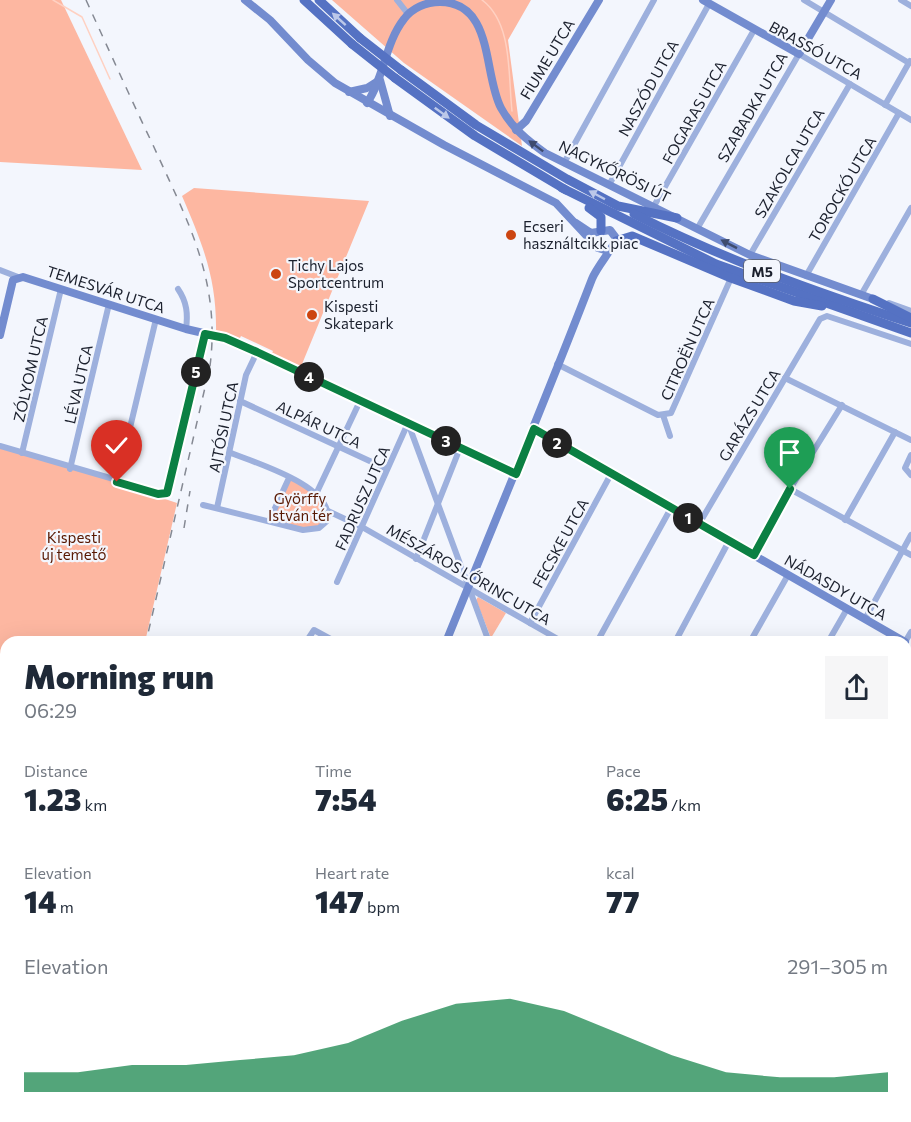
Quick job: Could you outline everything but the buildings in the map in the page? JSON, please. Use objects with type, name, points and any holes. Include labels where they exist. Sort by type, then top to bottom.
[{"type":"main road","name":"M5","points":[[304,0],[476,136],[562,188],[716,264],[911,333]]},
{"type":"main road","name":"M5","points":[[319,0],[356,41]]},
{"type":"main road","name":"M5","points":[[398,74],[505,143],[618,206]]},
{"type":"main road","points":[[562,188],[599,215],[603,223],[601,231]]},
{"type":"main road","points":[[618,206],[677,218]]},
{"type":"main road","name":"NAGYKŐRÖSI ÚT","points":[[618,206],[735,261],[911,323]]},
{"type":"main road","points":[[616,241],[633,236],[731,278],[804,304],[837,307]]},
{"type":"main road","points":[[873,299],[911,318]]},
{"type":"street","points":[[245,0],[270,20],[321,72],[348,92],[556,203],[586,232],[612,232],[616,241],[598,264],[557,364],[534,429],[449,636]]},
{"type":"street","points":[[367,103],[380,79],[397,30],[408,14],[397,0]]},
{"type":"street","name":"FIUME UTCA","points":[[516,130],[526,121],[599,0]]},
{"type":"street","points":[[564,162],[654,0]]},
{"type":"street","points":[[804,0],[910,61],[885,105]]},
{"type":"street","name":"SZABADKA UTCA","points":[[698,229],[831,0]]},
{"type":"street","points":[[901,0],[911,6]]},
{"type":"street","name":"NAGYKŐRÖSI ÚT","points":[[408,14],[422,5],[442,2],[457,6],[472,16],[483,35],[496,97],[516,130],[545,153],[750,255],[911,311]]},
{"type":"street","name":"BRASSÓ UTCA","points":[[706,2],[911,120]]},
{"type":"street","name":"NASZÓD UTCA","points":[[609,185],[706,2]]},
{"type":"street","name":"FOGARAS UTCA","points":[[654,206],[754,30]]},
{"type":"street","points":[[348,92],[367,88],[380,79]]},
{"type":"street","points":[[380,79],[391,116]]},
{"type":"street","name":"SZAKOLCA UTCA","points":[[750,255],[850,84]]},
{"type":"street","name":"TOROCKÓ UTCA","points":[[806,276],[899,113]]},
{"type":"street","points":[[861,295],[911,208]]},
{"type":"street","points":[[576,223],[597,247],[608,251]]},
{"type":"street","points":[[598,264],[595,238],[601,231]]},
{"type":"street","name":"TEMESVÁR UTCA","points":[[0,270],[186,329],[225,338],[516,474]]},
{"type":"street","points":[[0,335],[14,280],[18,277]]},
{"type":"street","name":"CITROËN UTCA","points":[[557,364],[663,415],[675,409],[731,278]]},
{"type":"street","name":"ZÓLYOM UTCA","points":[[22,453],[61,289]]},
{"type":"street","points":[[178,289],[184,297],[188,315],[186,329]]},
{"type":"street","name":"LÉVA UTCA","points":[[70,469],[109,304]]},
{"type":"street","name":"GARÁZS UTCA","points":[[699,524],[822,318],[827,316],[911,344]]},
{"type":"street","points":[[117,482],[156,319]]},
{"type":"street","points":[[0,446],[70,469],[165,494],[205,334]]},
{"type":"street","name":"AJTÓSI UTCA","points":[[217,508],[231,453],[246,375],[257,352]]},
{"type":"street","points":[[785,378],[911,440]]},
{"type":"street","name":"ALPÁR UTCA","points":[[240,400],[387,469]]},
{"type":"street","points":[[317,492],[360,401]]},
{"type":"street","points":[[754,555],[790,489],[842,405]]},
{"type":"street","points":[[663,415],[667,433],[670,436]]},
{"type":"street","points":[[408,423],[487,636]]},
{"type":"street","name":"FADRUSZ UTCA","points":[[337,582],[408,423]]},
{"type":"street","name":"NÁDASDY UTCA","points":[[534,429],[895,636]]},
{"type":"street","points":[[845,520],[895,432]]},
{"type":"street","points":[[416,559],[460,448]]},
{"type":"street","points":[[203,505],[311,530],[324,525],[328,511],[317,492],[231,453]]},
{"type":"street","points":[[911,455],[905,468],[911,475]]},
{"type":"street","name":"FECSKE UTCA","points":[[530,623],[611,474]]},
{"type":"street","points":[[269,520],[289,478]]},
{"type":"street","points":[[790,489],[911,555]]},
{"type":"street","points":[[600,636],[671,508]]},
{"type":"street","name":"MÉSZÁROS LŐRINC UTCA","points":[[328,511],[362,527],[553,636]]},
{"type":"street","points":[[865,619],[911,535]]},
{"type":"street","points":[[678,636],[729,541]]},
{"type":"street","points":[[753,636],[788,575]]},
{"type":"street","points":[[831,636],[847,609]]},
{"type":"street","points":[[310,636],[314,630],[325,636]]},
{"type":"green space","points":[[0,0],[61,0],[142,170],[0,162]]},
{"type":"green space","points":[[332,0],[531,0],[508,40],[522,146],[404,63]]},
{"type":"green space","name":"Tichy Lajos Sportcentrum","points":[[194,188],[369,201],[300,369],[271,355],[273,351],[241,336],[239,340],[216,333],[211,279],[196,230],[182,196]]},
{"type":"green space","name":"Kispesti új temető","points":[[0,448],[159,494],[162,498],[177,503],[146,636],[0,636]]},
{"type":"green space","name":"Györffy István tér","points":[[289,478],[317,492],[328,519],[311,530],[269,521]]},
{"type":"green space","points":[[478,597],[506,613],[492,636],[490,636],[476,600]]},
{"type":"waterway","points":[[53,0],[82,17],[110,79]]},
{"type":"waterway","points":[[482,0],[492,10],[504,36],[512,111]]},
{"type":"railway","points":[[86,0],[189,225],[206,278],[211,306],[210,366],[147,636]]},
{"type":"railway","points":[[184,528],[190,491]]},
{"type":"place","name":"Ecseri használtcikk piac","points":[[511,235]]},
{"type":"place","name":"Tichy Lajos Sportcentrum","points":[[276,274]]},
{"type":"place","name":"Kispesti Skatepark","points":[[312,315]]},
{"type":"route","points":[[117,482],[158,494],[167,493],[205,334],[225,338],[257,352],[516,474],[534,429],[754,555],[790,489]]}]
